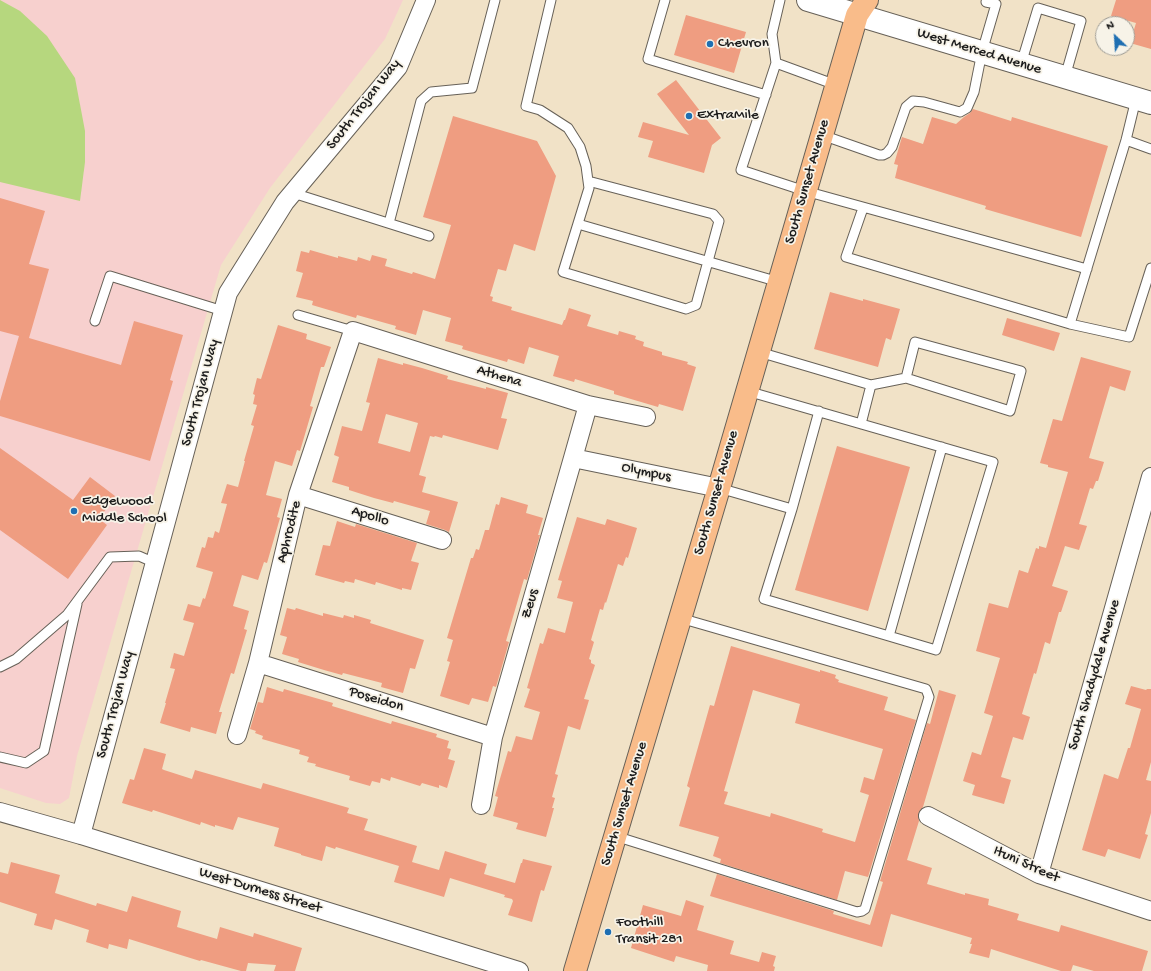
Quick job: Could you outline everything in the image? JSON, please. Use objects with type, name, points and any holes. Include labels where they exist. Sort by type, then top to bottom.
[{"type":"main road","name":"South Sunset Avenue","points":[[575,971],[719,488],[860,5]]},
{"type":"street","name":"South Trojan Way","points":[[81,835],[228,293],[286,202],[398,67],[426,0]]},
{"type":"street","name":"West Merced Avenue","points":[[808,0],[860,5],[982,52],[1144,101]]},
{"type":"street","name":"Athena","points":[[352,331],[588,405],[646,418]]},
{"type":"street","name":"Aphrodite","points":[[237,735],[258,663],[298,495],[352,331]]},
{"type":"street","name":"Zeus","points":[[481,805],[494,736],[588,405]]},
{"type":"street","name":"Olympus","points":[[574,458],[719,488]]},
{"type":"street","name":"South Shadydale Avenue","points":[[1039,874],[1151,477]]},
{"type":"street","name":"Apollo","points":[[298,495],[442,540]]},
{"type":"street","name":"Poseidon","points":[[258,663],[494,736]]},
{"type":"street","name":"West Durness Street","points":[[0,812],[81,835],[519,971]]},
{"type":"street","name":"Ituni Street","points":[[928,816],[1039,874],[1151,911]]},
{"type":"lane","points":[[389,223],[422,101],[431,92],[472,88],[496,0]]},
{"type":"lane","points":[[551,0],[526,106],[540,110],[568,128],[580,147],[586,166],[588,181],[589,188],[563,272],[686,309],[696,305],[719,221],[713,214],[588,181]]},
{"type":"lane","points":[[665,0],[648,59],[766,95]]},
{"type":"lane","points":[[780,0],[772,34],[776,63],[741,170],[863,208],[1087,270]]},
{"type":"lane","points":[[822,136],[883,155],[892,147],[906,107],[913,101],[924,102],[960,112],[967,108],[974,92],[982,52],[996,4],[986,2]]},
{"type":"lane","points":[[1021,64],[1038,8],[1082,21],[1065,77]]},
{"type":"lane","points":[[776,63],[836,85]]},
{"type":"lane","points":[[1070,324],[1126,140],[1144,101]]},
{"type":"lane","points":[[1126,140],[1151,149]]},
{"type":"lane","points":[[293,193],[430,236]]},
{"type":"lane","points":[[863,208],[846,257],[1070,324],[1129,337],[1151,268]]},
{"type":"lane","points":[[578,224],[779,282]]},
{"type":"lane","points":[[95,320],[110,276],[223,311]]},
{"type":"lane","points":[[298,315],[352,331]]},
{"type":"lane","points":[[759,352],[871,386],[906,378],[1010,411],[1021,370],[915,342],[906,378]]},
{"type":"lane","points":[[861,424],[871,386]]},
{"type":"lane","points":[[747,391],[819,411],[993,462],[936,650],[764,599],[792,509],[819,411]]},
{"type":"lane","points":[[889,636],[942,447]]},
{"type":"lane","points":[[719,488],[792,509]]},
{"type":"lane","points":[[0,667],[16,659],[67,615],[110,557],[139,556],[155,563]]},
{"type":"lane","points":[[0,757],[26,763],[44,751],[77,601]]},
{"type":"lane","points":[[615,836],[857,912],[862,911],[865,909],[929,697],[926,689],[680,618]]},
{"type":"shaded area","name":"Edgewood Middle School","points":[[0,0],[403,0],[385,39],[270,188],[221,265],[77,756],[69,798],[60,804],[46,803],[0,788]]},
{"type":"green space","points":[[0,0],[20,11],[47,36],[75,78],[85,131],[85,162],[80,201],[0,182]]},
{"type":"building","points":[[1116,0],[1151,0],[1151,49],[1135,44],[1135,16],[1111,16]]},
{"type":"building","name":"Chevron","points":[[686,15],[746,32],[734,73],[674,55]]},
{"type":"building","points":[[676,80],[721,138],[712,145],[704,173],[648,157],[653,141],[638,137],[643,122],[689,135],[657,94]]},
{"type":"building","points":[[973,109],[1011,121],[1012,117],[1108,146],[1081,237],[985,209],[986,206],[895,178],[898,165],[894,164],[902,137],[923,144],[932,117],[956,124]]},
{"type":"building","points":[[453,116],[537,141],[556,176],[535,251],[514,244],[506,271],[498,269],[490,296],[493,297],[492,301],[512,307],[511,310],[562,325],[569,308],[591,315],[587,326],[618,335],[619,331],[636,336],[635,339],[644,342],[643,346],[662,352],[662,355],[688,362],[687,364],[696,367],[683,411],[659,404],[658,407],[614,394],[614,391],[575,379],[574,382],[553,376],[559,356],[529,347],[524,364],[508,359],[507,362],[462,349],[463,346],[445,341],[451,318],[423,310],[416,335],[395,329],[396,326],[357,315],[356,318],[312,305],[313,301],[296,297],[303,273],[296,271],[301,251],[309,253],[310,250],[338,258],[338,256],[357,261],[358,257],[370,261],[372,255],[387,259],[385,266],[412,274],[413,272],[435,279],[451,225],[423,217]]},
{"type":"building","points":[[0,198],[45,211],[29,264],[49,269],[29,338],[121,365],[134,321],[183,335],[170,380],[173,381],[150,461],[0,416],[0,401],[19,336],[0,331]]},
{"type":"building","points":[[830,292],[900,309],[891,340],[886,338],[878,367],[814,349]]},
{"type":"building","points":[[1007,318],[1060,333],[1054,351],[1002,335]]},
{"type":"building","points":[[278,325],[307,334],[306,339],[331,347],[324,367],[321,367],[310,406],[313,407],[300,451],[297,450],[292,466],[275,461],[266,495],[282,499],[277,517],[280,518],[267,563],[264,562],[258,580],[242,575],[233,606],[249,611],[244,629],[247,630],[234,674],[231,673],[219,712],[222,712],[216,734],[191,727],[190,732],[160,723],[175,669],[170,668],[174,653],[184,656],[194,623],[183,620],[188,604],[200,607],[203,598],[205,599],[213,572],[196,567],[202,547],[205,548],[208,537],[213,538],[215,531],[219,533],[227,504],[221,503],[227,484],[238,487],[254,426],[251,425],[257,405],[253,404],[255,395],[253,394],[257,378],[261,379]]},
{"type":"building","points":[[1081,357],[1131,371],[1125,391],[1110,386],[1102,413],[1089,458],[1104,462],[1098,481],[1096,481],[1093,489],[1090,488],[1079,524],[1087,526],[1079,550],[1065,546],[1052,586],[1068,591],[1061,612],[1059,612],[1050,644],[1045,642],[1036,674],[1034,673],[1022,714],[1030,717],[1023,740],[1013,737],[1001,777],[1011,780],[1004,804],[972,795],[975,785],[963,781],[972,752],[981,755],[993,716],[984,713],[1000,658],[976,651],[989,603],[1008,608],[1019,570],[1028,573],[1036,548],[1039,549],[1039,546],[1046,548],[1068,472],[1048,467],[1048,465],[1040,463],[1053,419],[1062,421]]},
{"type":"building","points":[[378,358],[403,365],[403,363],[422,368],[448,376],[447,379],[508,393],[501,418],[507,419],[498,450],[443,435],[442,438],[430,436],[419,475],[426,477],[422,492],[458,502],[449,532],[426,524],[430,511],[394,501],[393,503],[374,498],[349,490],[349,487],[332,482],[339,457],[334,455],[342,426],[362,431],[370,403],[366,402]],"holes":[[[386,414],[418,423],[410,452],[378,443]]]},
{"type":"building","points":[[837,446],[910,467],[868,611],[795,590]]},
{"type":"building","points":[[0,448],[73,500],[90,477],[115,496],[99,519],[107,525],[68,579],[0,530]]},
{"type":"building","points":[[501,497],[528,505],[526,513],[543,518],[538,535],[540,535],[527,580],[524,579],[506,641],[509,642],[496,687],[493,686],[488,702],[472,698],[469,705],[440,696],[450,662],[447,661],[453,640],[447,638],[471,558],[473,558],[476,549],[479,550],[485,530],[489,530],[496,504],[499,505]]},
{"type":"building","points":[[577,517],[605,525],[607,519],[637,528],[628,558],[626,557],[623,566],[618,564],[606,603],[605,602],[603,610],[600,609],[591,640],[594,642],[589,659],[591,660],[591,663],[595,665],[584,699],[589,700],[580,730],[568,726],[555,774],[558,775],[552,797],[555,798],[552,808],[554,808],[546,837],[516,829],[518,823],[493,816],[498,797],[495,796],[508,751],[511,752],[516,736],[532,740],[540,712],[524,707],[530,689],[527,688],[540,643],[543,644],[548,628],[565,633],[573,602],[557,598],[562,581],[558,580]]},
{"type":"building","points":[[337,521],[355,527],[356,524],[417,543],[411,561],[419,563],[411,590],[402,588],[402,590],[376,582],[375,585],[355,579],[354,583],[345,581],[344,583],[315,575],[323,545],[330,546]]},
{"type":"building","points":[[287,608],[295,610],[296,608],[323,616],[323,613],[343,618],[344,615],[354,618],[354,615],[371,620],[370,623],[424,640],[415,669],[410,668],[403,693],[381,687],[382,683],[343,673],[342,675],[324,670],[298,662],[299,659],[282,654],[287,637],[280,635]]},
{"type":"building","points":[[731,646],[820,672],[820,670],[836,675],[835,678],[839,680],[838,682],[888,697],[884,710],[916,720],[868,877],[845,871],[837,900],[720,863],[721,859],[713,856],[719,837],[679,826],[690,788],[687,786],[710,705],[714,706]],"holes":[[[753,690],[800,704],[795,723],[883,749],[874,780],[864,777],[860,792],[869,795],[855,842],[822,832],[823,829],[771,813],[770,817],[724,804],[728,792],[724,791]]]},
{"type":"building","points":[[1131,686],[1146,690],[1151,689],[1151,762],[1146,780],[1151,781],[1151,813],[1145,834],[1148,835],[1140,859],[1108,849],[1105,857],[1082,850],[1104,774],[1118,779],[1128,748],[1130,748],[1141,709],[1125,704]]},
{"type":"building","points":[[267,687],[283,692],[284,689],[333,703],[332,706],[391,724],[392,721],[437,734],[436,737],[449,741],[447,748],[451,749],[448,759],[455,761],[447,788],[439,785],[439,788],[422,783],[420,786],[391,777],[390,781],[381,778],[380,783],[372,781],[370,786],[349,780],[350,776],[315,766],[316,764],[307,762],[309,757],[299,754],[300,750],[262,739],[263,736],[250,729],[258,702],[263,703]]},
{"type":"building","points":[[939,690],[956,695],[923,807],[919,812],[919,821],[907,860],[932,868],[927,884],[965,895],[965,893],[989,899],[988,905],[1019,914],[1017,920],[1059,932],[1061,925],[1148,951],[1142,971],[1094,971],[1073,965],[1071,971],[1061,971],[991,949],[989,958],[969,953],[972,938],[891,914],[882,947],[710,896],[717,874],[834,911],[833,914],[870,925],[883,882],[880,881],[927,723],[930,724]]},
{"type":"building","points":[[144,748],[166,754],[162,769],[192,779],[195,770],[261,789],[263,783],[349,808],[347,813],[368,819],[364,830],[417,846],[412,862],[439,870],[445,851],[487,864],[484,874],[515,883],[523,859],[552,866],[544,891],[541,890],[532,922],[508,915],[513,901],[512,899],[504,897],[505,895],[450,878],[444,897],[394,882],[399,866],[336,847],[335,849],[326,846],[322,861],[274,846],[279,828],[238,817],[233,830],[215,825],[215,827],[201,822],[200,825],[153,810],[152,812],[122,803],[130,779],[134,780]]},
{"type":"building","points":[[11,862],[60,875],[55,893],[96,906],[97,903],[127,912],[132,896],[181,911],[177,927],[217,939],[220,927],[253,937],[254,933],[302,948],[295,971],[274,971],[276,965],[248,963],[246,971],[241,971],[201,960],[200,961],[129,939],[127,949],[109,944],[108,949],[86,942],[89,930],[55,919],[52,930],[34,925],[37,914],[0,902],[0,872],[8,874]]},
{"type":"building","points":[[686,900],[704,906],[697,930],[734,941],[730,954],[759,962],[762,952],[776,956],[773,966],[775,967],[774,971],[707,971],[708,965],[676,956],[674,962],[631,948],[643,905],[681,916]]},
{"type":"place","name":"Chevron","points":[[710,44]]},
{"type":"place","name":"ExtraMile","points":[[689,116]]},
{"type":"place","name":"Edgewood Middle School","points":[[74,511]]},
{"type":"place","name":"Foothill Transit 281","points":[[608,932]]}]
